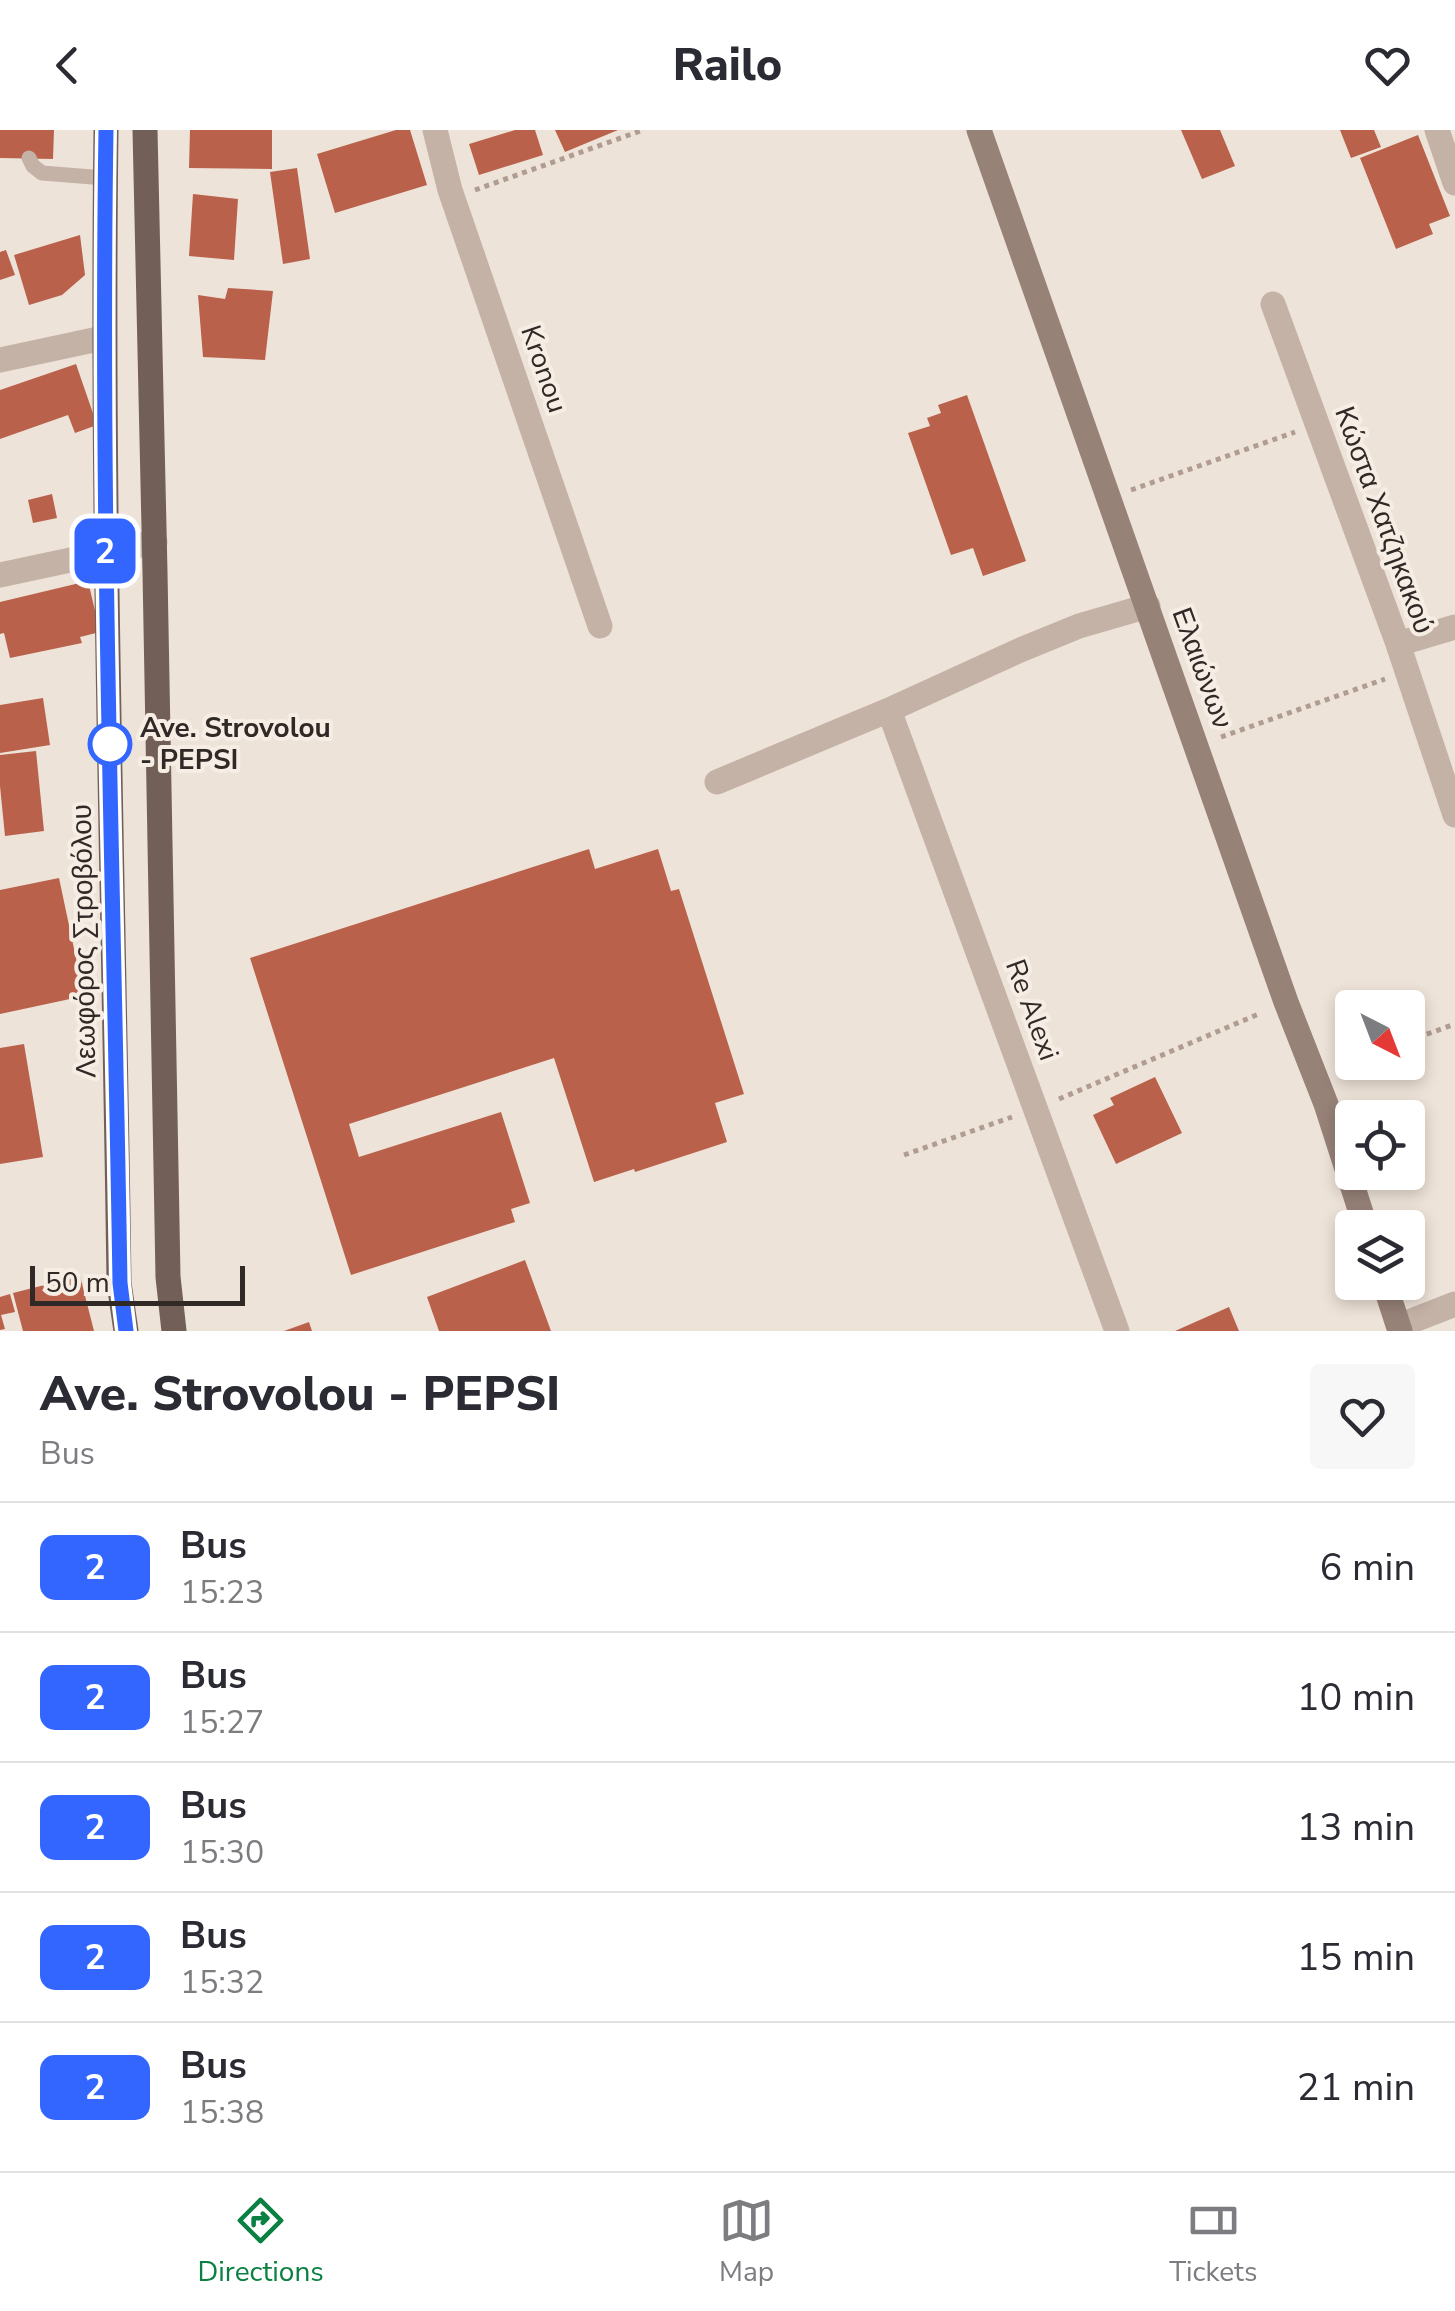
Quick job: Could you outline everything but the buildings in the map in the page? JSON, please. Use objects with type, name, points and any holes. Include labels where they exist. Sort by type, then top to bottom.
[{"type":"main road","name":"Λεωφόρος Στροβόλου","points":[[106,130],[105,551],[120,1283],[126,1331]]},
{"type":"main road","points":[[144,130],[167,1258],[174,1331]]},
{"type":"main road","name":"Ελαιώνων","points":[[979,130],[1286,1002],[1326,1104],[1360,1210]]},
{"type":"main road","points":[[1390,1300],[1400,1329]]},
{"type":"street","name":"Kronou","points":[[435,130],[453,198],[600,626]]},
{"type":"street","points":[[1437,130],[1455,182]]},
{"type":"street","name":"Κώστα Χατζηκακού","points":[[1273,304],[1398,644],[1455,815]]},
{"type":"street","points":[[0,360],[103,338]]},
{"type":"street","points":[[0,574],[154,542]]},
{"type":"street","points":[[717,782],[1079,626],[1148,606]]},
{"type":"street","points":[[1398,644],[1455,627]]},
{"type":"street","name":"Re Alexi","points":[[889,710],[1117,1331]]},
{"type":"street","points":[[1400,1329],[1455,1304]]},
{"type":"lane","points":[[30,158],[42,173],[105,178]]},
{"type":"path","points":[[453,198],[643,130]]},
{"type":"path","points":[[1110,498],[1317,424]]},
{"type":"path","points":[[1198,746],[1407,671]]},
{"type":"path","points":[[904,1155],[1036,1109],[1286,1002]]},
{"type":"path","points":[[1425,1035],[1455,1024]]},
{"type":"bus line","name":"2","points":[[106,130],[105,551],[120,1283],[126,1331]]},
{"type":"place","name":"Ave. Strovolou - PEPSI","points":[[110,744]]}]
